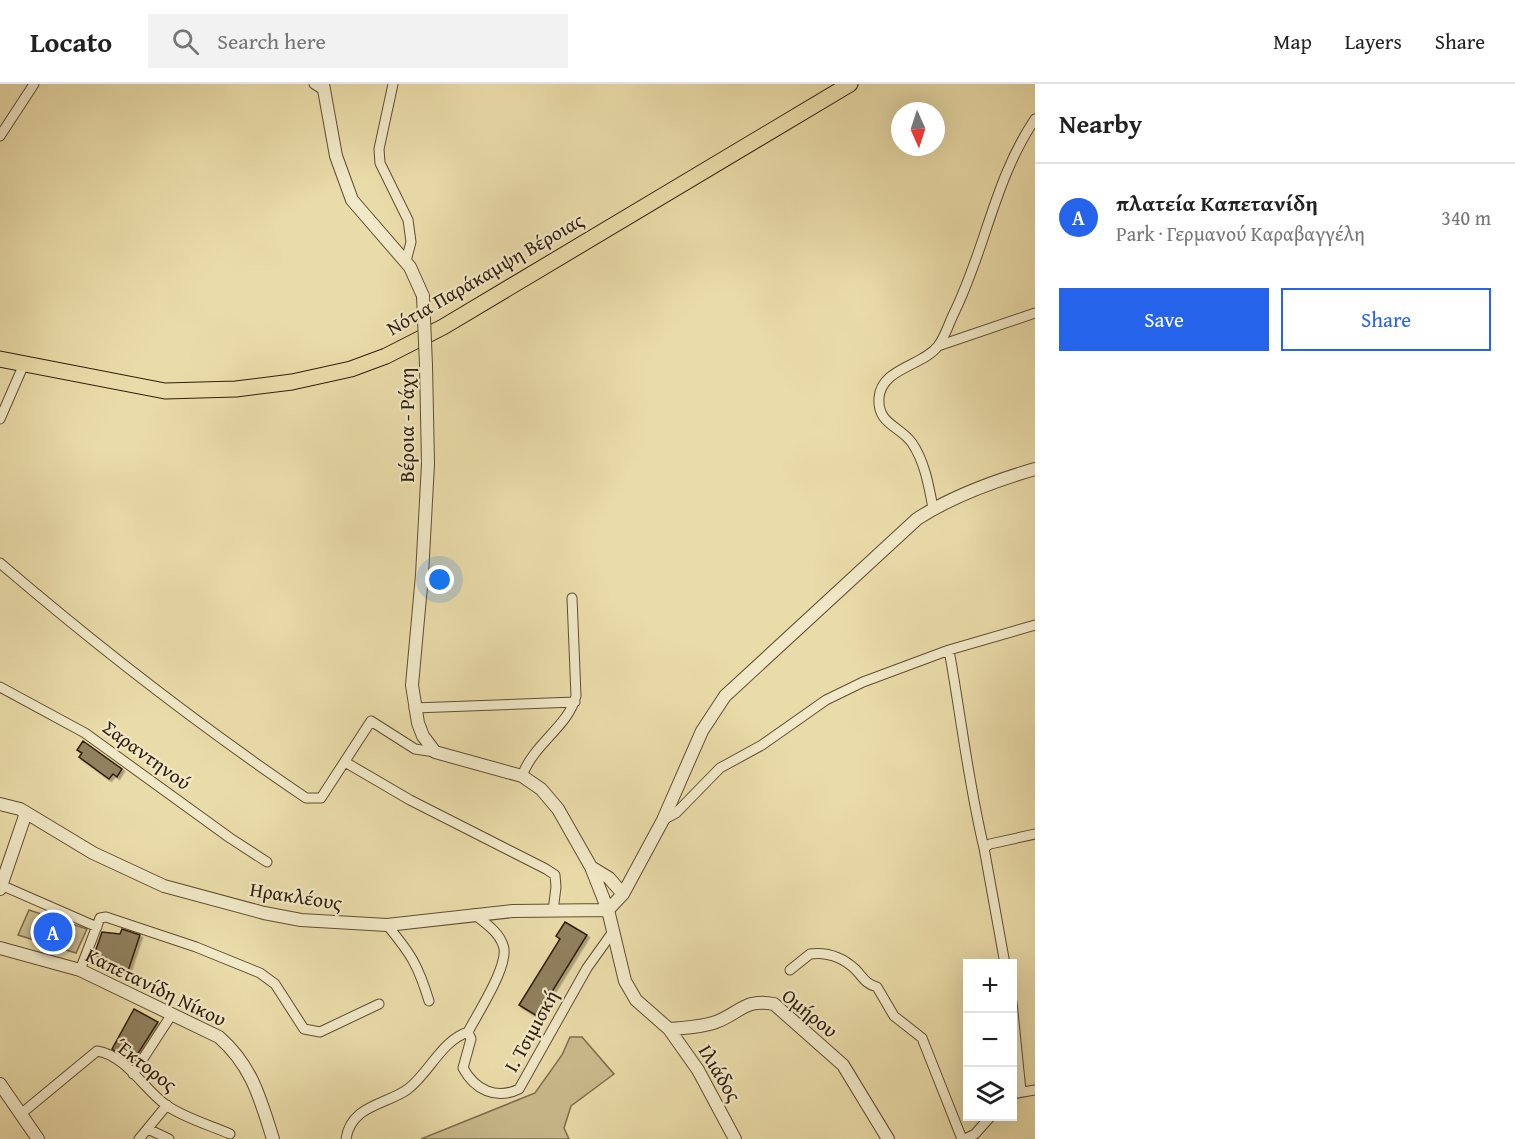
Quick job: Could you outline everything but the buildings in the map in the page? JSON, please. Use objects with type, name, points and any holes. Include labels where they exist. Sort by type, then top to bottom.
[{"type":"main road","name":"Νότια Παράκαμψη Βέροιας","points":[[0,359],[165,391],[267,386],[351,369],[386,356],[443,327],[850,84]]},
{"type":"street","points":[[0,136],[34,84]]},
{"type":"street","points":[[393,84],[382,134],[380,163],[408,220],[411,242],[406,261]]},
{"type":"street","name":"Βέροια - Ράχη","points":[[320,86],[336,156],[352,200],[406,261],[423,296],[428,464],[422,575],[414,653],[414,708],[423,736],[435,752]]},
{"type":"street","points":[[938,346],[970,280],[991,208],[1010,160],[1035,119]]},
{"type":"street","points":[[933,508],[919,455],[911,442],[886,422],[880,413],[880,389],[887,379],[938,346],[1035,313]]},
{"type":"street","points":[[0,419],[24,364]]},
{"type":"street","points":[[608,910],[623,894],[663,820],[702,731],[725,696],[901,531],[933,508],[1006,478],[1035,469]]},
{"type":"street","points":[[0,563],[82,633],[197,722],[306,798],[321,798],[372,721],[415,749],[435,752],[522,776],[528,760],[573,709],[575,702],[572,598]]},
{"type":"street","points":[[663,820],[676,813],[720,768],[762,745],[826,700],[863,682],[949,650],[1035,625]]},
{"type":"street","points":[[949,650],[962,725],[969,785],[984,848],[1004,959]]},
{"type":"street","name":"Σαραντηνού","points":[[0,687],[85,733],[230,838],[267,862]]},
{"type":"street","points":[[414,708],[575,702]]},
{"type":"street","points":[[345,762],[429,809],[546,868],[555,875],[553,911]]},
{"type":"street","name":"Ιλιάδος","points":[[522,776],[541,789],[558,809],[591,867],[608,910],[625,981],[636,1000],[669,1029],[698,1070],[735,1139]]},
{"type":"street","name":"Ηρακλέους","points":[[0,804],[27,813],[93,853],[164,886],[264,913],[301,920],[387,925],[474,915],[608,910]]},
{"type":"street","points":[[27,813],[0,887],[97,927]]},
{"type":"street","points":[[984,848],[990,844],[1035,834]]},
{"type":"street","points":[[591,867],[609,878],[623,894]]},
{"type":"street","points":[[346,1139],[360,1112],[408,1089],[456,1036],[468,1032],[503,965],[504,947],[494,931],[474,915]]},
{"type":"street","points":[[80,970],[100,918],[113,918],[260,973],[275,984],[304,1029],[311,1033],[320,1032],[379,1004]]},
{"type":"street","points":[[387,925],[407,947],[419,969],[429,1001]]},
{"type":"street","name":"Ι. Τσιμισκή","points":[[468,1032],[471,1039],[463,1068],[467,1076],[485,1091],[497,1095],[519,1089],[587,968],[612,933]]},
{"type":"street","name":"Καπετανίδη Νίκου","points":[[0,948],[80,970],[219,1037],[249,1070],[273,1139]]},
{"type":"street","points":[[790,970],[810,954],[831,955],[854,968],[868,985],[877,987],[894,1016],[922,1038],[964,1139],[975,1134],[987,1121]]},
{"type":"street","name":"Ομήρου","points":[[669,1029],[708,1024],[759,1001],[774,1004],[843,1065],[888,1139]]},
{"type":"street","points":[[1013,1013],[1016,1067]]},
{"type":"street","points":[[133,1074],[172,1014]]},
{"type":"street","name":"Έκτορος","points":[[22,1113],[97,1051],[105,1052],[133,1074],[167,1106],[230,1134]]},
{"type":"street","points":[[0,1084],[38,1139]]},
{"type":"street","points":[[1017,1092],[1035,1090]]},
{"type":"street","points":[[139,1139],[167,1106]]},
{"type":"street","points":[[148,1129],[169,1139]]},
{"type":"shaded area","points":[[29,910],[87,929],[76,953],[18,935]]},
{"type":"shaded area","points":[[570,1037],[582,1037],[614,1074],[571,1106],[564,1128],[569,1139],[421,1139],[535,1093],[562,1055]]},
{"type":"place","name":"πλατεία Καπετανίδη","points":[[53,932]]}]
